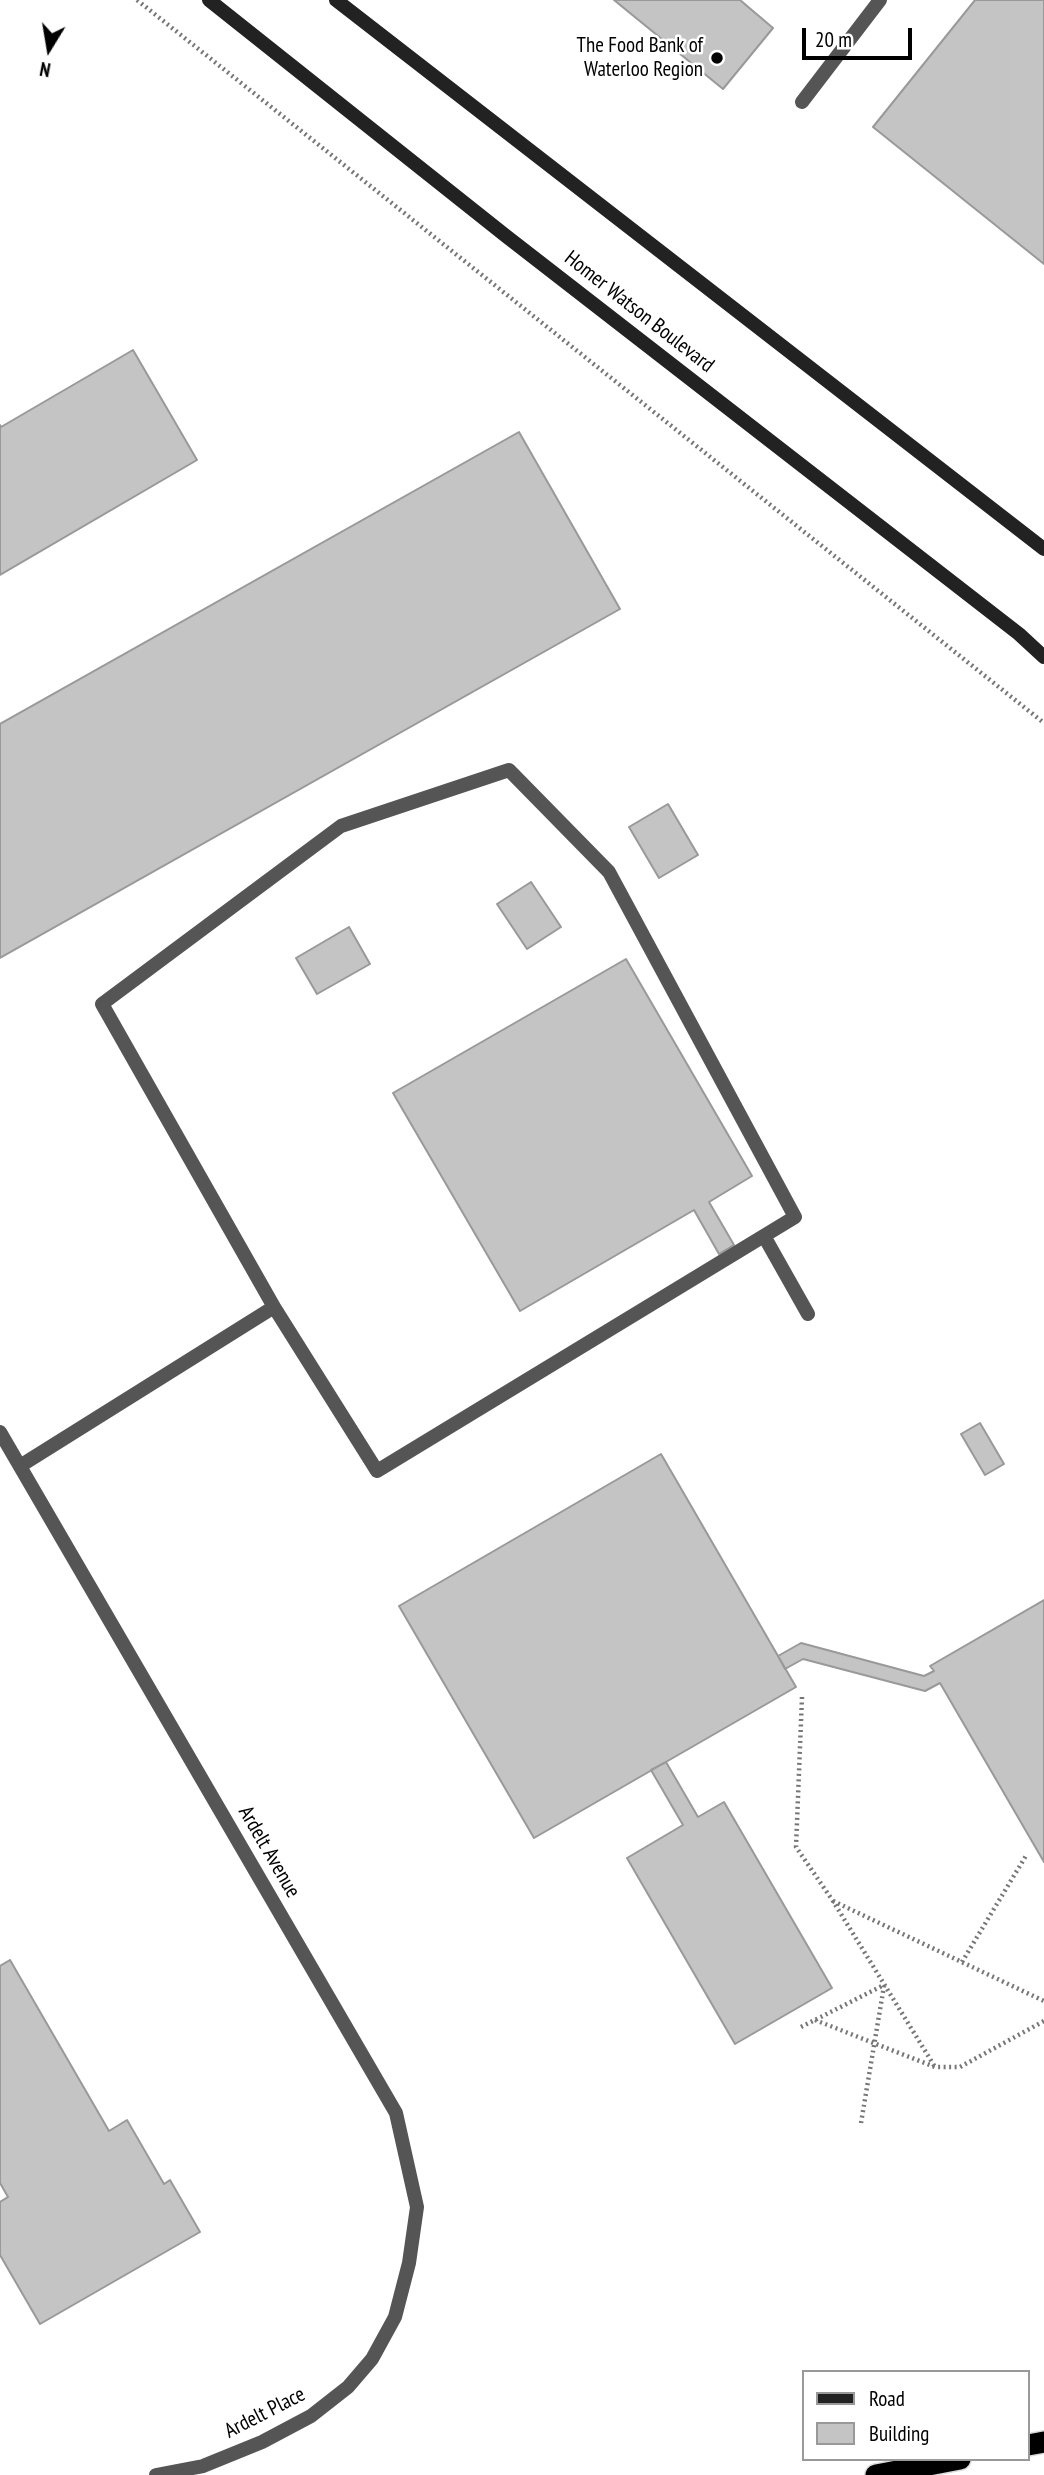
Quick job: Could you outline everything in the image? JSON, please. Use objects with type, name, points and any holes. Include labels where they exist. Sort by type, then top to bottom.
[{"type":"highway","points":[[876,2475],[950,2461]]},
{"type":"main road","name":"Homer Watson Boulevard","points":[[209,0],[506,236],[1019,634],[1044,657]]},
{"type":"main road","points":[[336,0],[1044,549]]},
{"type":"street","points":[[803,102],[880,0]]},
{"type":"street","points":[[509,769],[610,872],[795,1217],[377,1471],[274,1307],[102,1004],[341,826],[509,769]]},
{"type":"street","points":[[764,1236],[808,1314]]},
{"type":"street","points":[[20,1466],[274,1307]]},
{"type":"street","name":"Ardelt Avenue","points":[[0,1432],[396,2113],[417,2207],[409,2263],[395,2317]]},
{"type":"street","name":"Ardelt Place","points":[[156,2475],[203,2466],[262,2442],[311,2416],[348,2387],[372,2359],[395,2317]]},
{"type":"path","points":[[136,0],[1044,723]]},
{"type":"path","points":[[802,1697],[796,1847],[833,1901],[935,2067]]},
{"type":"path","points":[[962,1962],[1027,1854]]},
{"type":"path","points":[[833,1901],[1044,2001]]},
{"type":"path","points":[[801,2027],[885,1985]]},
{"type":"path","points":[[861,2123],[885,1985]]},
{"type":"path","points":[[815,2020],[935,2067],[960,2067],[1044,2021]]},
{"type":"building","name":"The Food Bank of Waterloo Region","points":[[614,0],[740,0],[773,28],[723,89]]},
{"type":"building","points":[[975,0],[1044,0],[1044,264],[873,127]]},
{"type":"building","points":[[133,350],[197,460],[0,575],[0,425],[1,427]]},
{"type":"building","points":[[519,432],[620,609],[0,958],[0,724]]},
{"type":"building","points":[[668,804],[698,855],[659,878],[629,827]]},
{"type":"building","points":[[531,882],[561,927],[527,949],[497,904]]},
{"type":"building","points":[[349,927],[370,964],[317,994],[296,958]]},
{"type":"building","points":[[626,959],[752,1176],[709,1202],[734,1245],[719,1254],[694,1210],[520,1311],[393,1093]]},
{"type":"building","points":[[980,1423],[1004,1464],[985,1475],[961,1434]]},
{"type":"building","points":[[661,1454],[796,1687],[534,1838],[399,1606]]},
{"type":"building","points":[[1044,1600],[1044,1862],[940,1683],[925,1691],[803,1659],[785,1669],[778,1656],[801,1643],[924,1676],[934,1671],[930,1666]]},
{"type":"building","points":[[666,1762],[698,1817],[724,1802],[832,1988],[735,2044],[627,1858],[683,1825],[651,1770]]},
{"type":"building","points":[[10,1960],[109,2131],[127,2120],[164,2184],[170,2180],[200,2232],[40,2324],[0,2255],[0,2202],[8,2197],[0,2183],[0,1966]]},
{"type":"place","name":"The Food Bank of Waterloo Region","points":[[717,58]]}]
